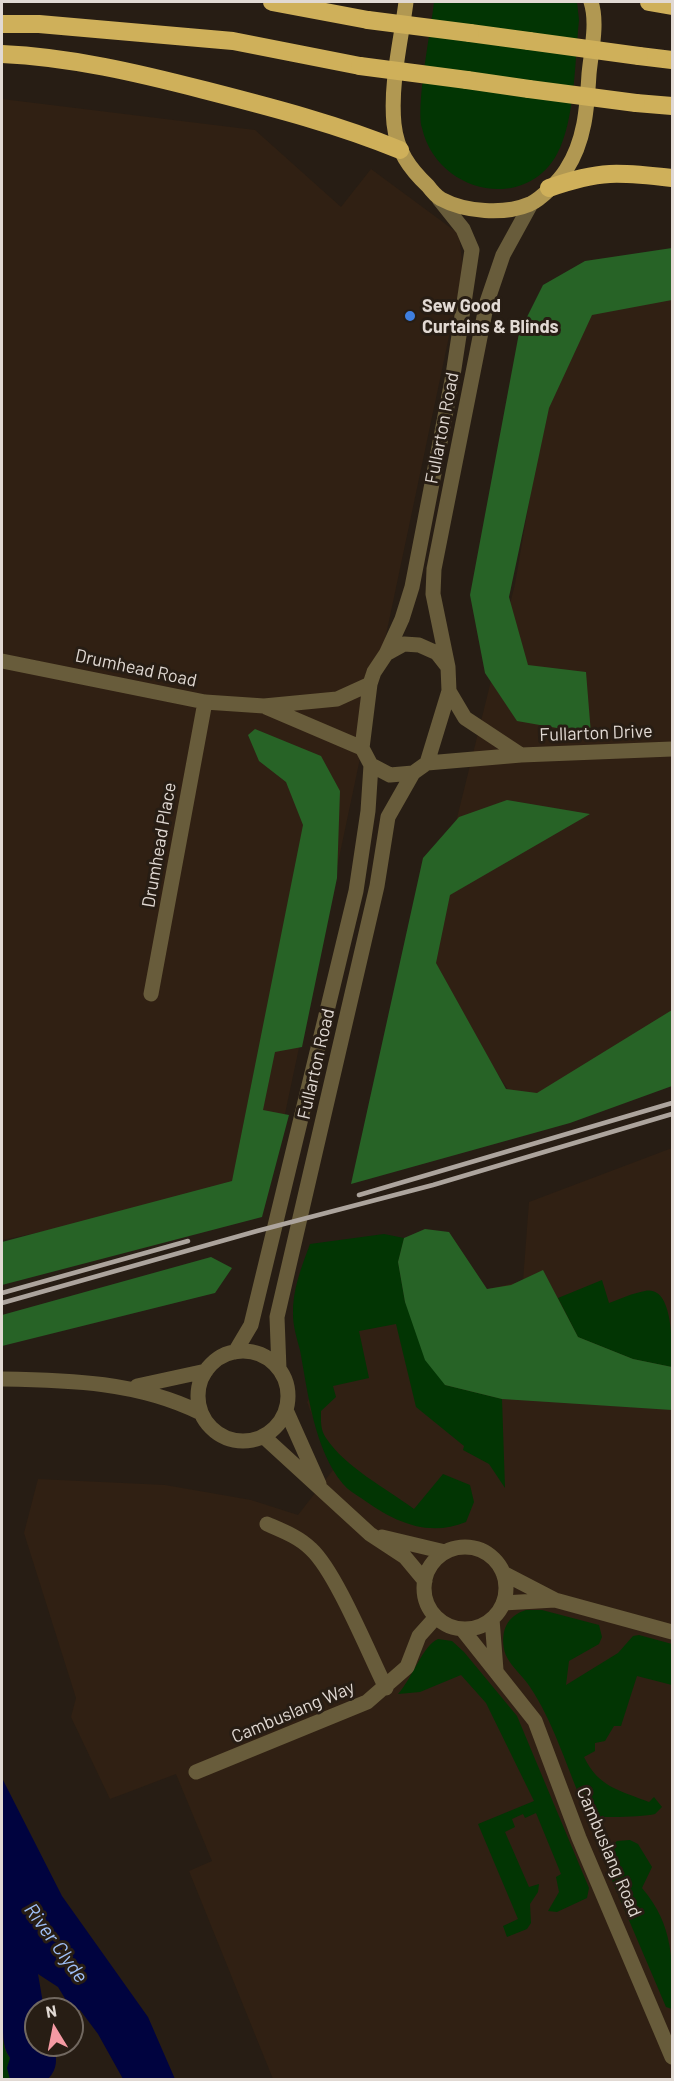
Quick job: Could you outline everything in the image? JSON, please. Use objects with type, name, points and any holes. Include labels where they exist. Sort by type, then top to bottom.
[{"type":"highway","points":[[272,2],[368,20],[672,60]]},
{"type":"highway","points":[[649,2],[672,6]]},
{"type":"highway","points":[[2,24],[39,24],[233,41],[360,66],[672,106]]},
{"type":"highway","points":[[2,54],[107,67],[182,84],[272,107],[400,150]]},
{"type":"highway","points":[[549,188],[584,176],[615,171],[672,178]]},
{"type":"main road","name":"Fullarton Road","points":[[406,2],[394,93],[394,124],[400,150],[408,166],[439,199],[474,210],[509,209],[531,204],[565,172],[577,152],[586,120],[593,24],[591,2]]},
{"type":"street","name":"Fullarton Road","points":[[386,654],[402,619],[412,587],[453,375],[472,250],[463,229],[439,199]]},
{"type":"street","name":"Fullarton Road","points":[[448,667],[433,594],[434,569],[487,302],[503,255],[531,204]]},
{"type":"street","points":[[404,644],[419,645],[437,653],[448,667],[449,691],[428,763],[413,773],[390,775],[371,765],[362,748],[370,684],[386,654],[404,644]]},
{"type":"street","name":"Drumhead Road","points":[[2,661],[205,702],[264,706]]},
{"type":"street","points":[[264,706],[337,699],[370,684]]},
{"type":"street","points":[[449,691],[465,718],[521,755]]},
{"type":"street","name":"Drumhead Place","points":[[151,994],[205,702]]},
{"type":"street","points":[[264,706],[362,748]]},
{"type":"street","name":"Fullarton Drive","points":[[428,763],[521,755],[672,749]]},
{"type":"street","name":"Fullarton Road","points":[[235,1352],[251,1325],[356,891],[368,811],[371,765]]},
{"type":"street","name":"Fullarton Road","points":[[279,1369],[277,1317],[377,886],[388,817],[413,773]]},
{"type":"street","points":[[235,1352],[260,1354],[279,1369],[286,1382],[288,1396],[286,1410],[273,1430],[263,1436],[244,1440],[224,1436],[213,1429],[201,1413],[198,1399],[200,1384],[206,1371],[214,1362],[235,1352]]},
{"type":"street","points":[[128,1388],[173,1381],[206,1371]]},
{"type":"street","points":[[2,1379],[54,1380],[128,1388],[172,1398],[201,1413]]},
{"type":"street","points":[[286,1410],[321,1490]]},
{"type":"street","points":[[263,1436],[370,1534],[405,1557],[425,1581]]},
{"type":"street","points":[[267,1524],[296,1537],[313,1550],[330,1574],[386,1688]]},
{"type":"street","points":[[370,1534],[445,1552]]},
{"type":"street","points":[[504,1573],[506,1593],[503,1604],[492,1619],[483,1625],[462,1629],[444,1623],[428,1606],[424,1594],[428,1569],[445,1552],[456,1548],[480,1550],[490,1555],[504,1573],[555,1599],[672,1632]]},
{"type":"street","points":[[503,1604],[555,1599]]},
{"type":"street","name":"Cambuslang Way","points":[[196,1772],[367,1702],[386,1688],[407,1667],[419,1636],[436,1617]]},
{"type":"street","points":[[492,1619],[496,1670]]},
{"type":"street","name":"Cambuslang Road","points":[[462,1629],[535,1721],[579,1838],[672,2057]]},
{"type":"shaded area","points":[[2,99],[255,130],[341,207],[371,169],[459,234],[463,270],[270,1185],[2,1240]]},
{"type":"shaded area","points":[[672,266],[672,1068],[530,1123],[422,959],[515,584],[558,332]]},
{"type":"shaded area","points":[[672,1148],[672,2079],[273,2079],[189,1871],[212,1861],[176,1774],[110,1799],[71,1717],[76,1698],[24,1533],[38,1479],[165,1485],[251,1500],[298,1515],[333,1470],[307,1402],[327,1371],[350,1321],[523,1281],[529,1202]]},
{"type":"green space","points":[[434,2],[577,2],[579,20],[573,89],[563,141],[557,154],[543,172],[525,184],[504,189],[483,188],[463,180],[445,168],[431,150],[422,128],[421,102]]},
{"type":"green space","points":[[672,248],[672,300],[592,315],[549,408],[509,597],[528,665],[586,672],[591,734],[517,721],[485,673],[470,595],[519,333],[543,285],[585,261]]},
{"type":"green space","points":[[255,729],[321,756],[340,791],[337,878],[302,1047],[275,1052],[263,1110],[289,1115],[262,1217],[2,1285],[2,1242],[232,1181],[303,825],[286,782],[259,761],[248,735]]},
{"type":"green space","points":[[507,800],[590,814],[450,895],[436,963],[506,1089],[537,1093],[672,1010],[672,1086],[570,1123],[351,1184],[423,858],[459,817]]},
{"type":"green space","points":[[425,1229],[449,1232],[487,1289],[511,1285],[543,1270],[578,1337],[633,1359],[672,1367],[672,1410],[502,1399],[445,1385],[425,1360],[405,1302],[398,1262],[404,1238]]},
{"type":"green space","points":[[384,1234],[404,1238],[398,1262],[405,1302],[445,1385],[502,1399],[505,1488],[489,1464],[463,1450],[464,1446],[416,1407],[396,1324],[359,1331],[369,1378],[333,1386],[336,1397],[321,1411],[322,1428],[326,1438],[344,1459],[414,1509],[443,1474],[470,1485],[474,1502],[466,1522],[452,1527],[424,1528],[411,1525],[385,1514],[347,1488],[333,1470],[325,1454],[309,1402],[294,1328],[293,1306],[296,1287],[310,1244]]},
{"type":"green space","points":[[211,1257],[232,1268],[215,1293],[2,1346],[2,1315]]},
{"type":"green space","points":[[602,1280],[609,1303],[645,1291],[654,1292],[661,1297],[669,1319],[672,1367],[633,1359],[578,1337],[558,1298]]},
{"type":"green space","points":[[526,1610],[542,1610],[599,1625],[602,1637],[599,1644],[569,1661],[566,1685],[618,1653],[633,1636],[639,1635],[672,1644],[672,1685],[637,1676],[621,1726],[614,1726],[605,1741],[595,1743],[595,1751],[584,1757],[596,1775],[611,1787],[649,1802],[654,1797],[662,1807],[655,1814],[623,1817],[591,1816],[583,1804],[546,1714],[530,1687],[508,1659],[504,1649],[507,1625],[514,1616]]},
{"type":"green space","points":[[438,1639],[452,1641],[464,1652],[517,1716],[589,1888],[587,1898],[557,1912],[548,1911],[559,1892],[556,1877],[561,1874],[536,1813],[525,1818],[523,1814],[512,1819],[515,1827],[505,1832],[529,1887],[539,1884],[538,1892],[530,1904],[531,1923],[527,1929],[507,1937],[503,1926],[518,1919],[478,1824],[534,1801],[486,1703],[461,1675],[420,1692],[398,1694],[427,1648]]},
{"type":"green space","points":[[630,1840],[638,1844],[652,1867],[642,1888],[653,1902],[666,1930],[671,1960],[672,2009],[666,2007],[608,1871],[607,1858],[611,1848],[617,1841]]},
{"type":"green space","points":[[2,2015],[4,2043],[10,2058],[7,2068],[10,2079],[2,2079]]},
{"type":"water","name":"River Clyde","points":[[2,1778],[62,1896],[148,2017],[175,2079],[123,2079],[98,2034],[84,2015],[84,1997],[64,1997],[58,1987],[38,1974],[42,1997],[24,1997],[24,2057],[56,2057],[55,2067],[48,2079],[10,2079],[7,2068],[10,2058],[4,2043]]},
{"type":"railway","points":[[359,1195],[672,1103]]},
{"type":"railway","points":[[2,1303],[257,1231],[433,1185],[672,1114]]},
{"type":"railway","points":[[2,1293],[188,1241]]},
{"type":"place","name":"Sew Good Curtains & Blinds","points":[[410,316]]}]
